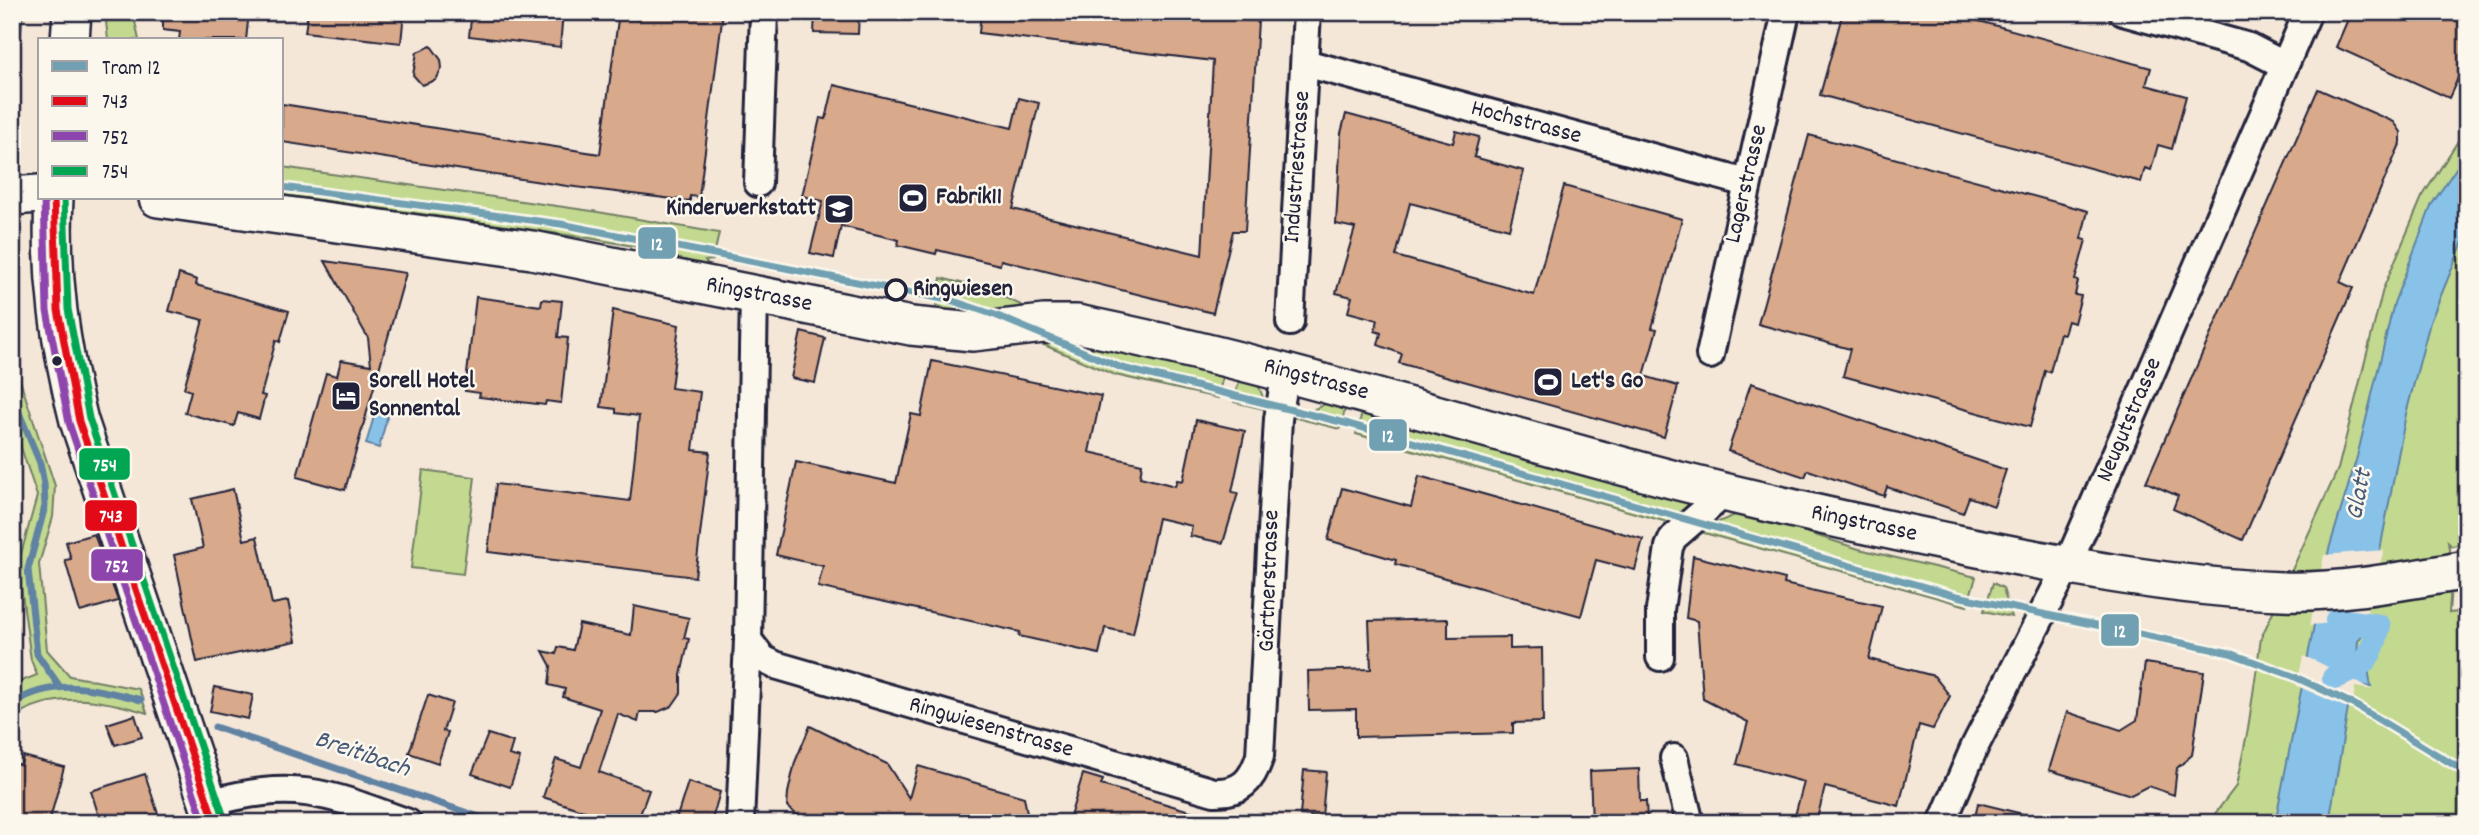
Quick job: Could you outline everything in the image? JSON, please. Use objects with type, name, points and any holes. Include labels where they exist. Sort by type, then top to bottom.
[{"type":"main road","points":[[69,38],[72,12]]},
{"type":"main road","points":[[12,196],[38,194]]},
{"type":"main road","points":[[54,200],[53,277],[68,378],[138,599],[212,813]]},
{"type":"main road","name":"Ringstrasse","points":[[172,200],[533,250],[939,330],[973,332],[1044,324],[1077,324],[1286,371],[1726,492],[1851,522],[2067,566],[2217,587],[2286,591],[2360,586],[2452,572]]},
{"type":"street","points":[[758,183],[764,12]]},
{"type":"street","name":"Industriestrasse","points":[[1290,322],[1307,12]]},
{"type":"street","name":"Lagerstrasse","points":[[1710,355],[1786,12]]},
{"type":"street","points":[[2123,12],[2249,47],[2284,65]]},
{"type":"street","name":"Neugutstrasse","points":[[1942,823],[1975,746],[2067,566],[2308,12]]},
{"type":"street","name":"Hochstrasse","points":[[1305,62],[1747,183]]},
{"type":"street","points":[[740,823],[748,640],[754,294]]},
{"type":"street","name":"Gärtnerstrasse","points":[[1244,786],[1260,756],[1278,430],[1286,371]]},
{"type":"street","points":[[1660,657],[1660,610],[1673,538],[1726,492]]},
{"type":"street","name":"Ringwiesenstrasse","points":[[748,640],[755,651],[775,665],[1214,792],[1225,793],[1244,786]]},
{"type":"street","points":[[1674,758],[1690,823]]},
{"type":"street","points":[[212,813],[287,789],[324,793],[408,823]]},
{"type":"green space","points":[[12,12],[23,12],[12,116]]},
{"type":"green space","points":[[105,12],[133,12],[139,38],[108,38]]},
{"type":"green space","points":[[2467,127],[2467,544],[2451,546],[2448,542],[2452,572],[2449,613],[2467,611],[2467,823],[2214,823],[2211,819],[2236,786],[2248,729],[2261,638],[2338,469],[2383,289],[2422,197]]},
{"type":"green space","points":[[284,167],[592,211],[719,233],[713,260],[705,261],[711,269],[650,249],[284,195]]},
{"type":"green space","points":[[941,278],[988,290],[1034,311],[992,316],[941,311],[943,308],[936,305]]},
{"type":"green space","points":[[1032,340],[1091,340],[1224,370],[1218,398],[1115,375]]},
{"type":"green space","points":[[12,356],[55,486],[53,517],[39,564],[47,650],[70,676],[139,689],[147,713],[95,701],[61,700],[27,709],[12,718],[12,685],[37,675],[31,660],[18,565],[37,496],[12,420]]},
{"type":"green space","points":[[1241,373],[1255,377],[1268,410],[1234,402]]},
{"type":"green space","points":[[1331,401],[1347,402],[1340,429],[1296,418]]},
{"type":"green space","points":[[1364,406],[1694,499],[1670,523],[1356,434]]},
{"type":"green space","points":[[423,470],[475,477],[463,574],[411,568]]},
{"type":"green space","points":[[1742,512],[1859,549],[1976,577],[1967,606],[1697,531]]},
{"type":"green space","points":[[1993,583],[2003,588],[2011,617],[1984,611]]},
{"type":"water","name":"Glatt","points":[[2467,152],[2467,232],[2430,322],[2406,414],[2380,550],[2364,607],[2365,631],[2358,641],[2357,657],[2368,668],[2371,687],[2352,684],[2329,823],[2275,823],[2329,549],[2357,457],[2394,303],[2432,204]]},
{"type":"water","points":[[377,406],[389,410],[379,448],[366,444]]},
{"type":"pier","points":[[2384,550],[2367,607],[2368,620],[2310,625],[2324,555]]},
{"type":"pier","points":[[2303,656],[2373,690],[2355,687],[2352,710],[2297,686]]},
{"type":"building","points":[[163,12],[249,12],[246,38],[179,38],[180,32],[163,30]]},
{"type":"building","points":[[308,12],[404,12],[401,43],[305,32]]},
{"type":"building","points":[[472,12],[563,12],[560,47],[469,36]]},
{"type":"building","points":[[619,12],[723,12],[699,197],[690,196],[690,201],[567,186],[284,142],[284,104],[600,154]]},
{"type":"building","points":[[815,12],[859,12],[858,34],[814,33]]},
{"type":"building","points":[[981,12],[1186,12],[1258,21],[1245,231],[1233,231],[1213,313],[1001,260],[1000,265],[937,250],[936,254],[898,245],[899,240],[841,226],[834,258],[810,253],[823,201],[802,196],[820,118],[826,119],[834,85],[1012,128],[1019,98],[1039,103],[1013,209],[1202,255],[1213,61],[979,33]]},
{"type":"building","points":[[1843,12],[1946,12],[2151,68],[2146,85],[2186,96],[2172,149],[2158,145],[2151,170],[2145,168],[2141,182],[1820,95]]},
{"type":"building","points":[[2351,12],[2467,12],[2467,58],[2449,98],[2336,47]]},
{"type":"building","points":[[431,46],[441,60],[442,68],[436,80],[422,85],[413,75],[417,52]]},
{"type":"building","points":[[2318,89],[2394,122],[2401,132],[2401,142],[2340,282],[2353,288],[2243,540],[2173,509],[2178,496],[2146,482]]},
{"type":"building","points":[[1346,114],[1453,143],[1456,131],[1479,137],[1474,157],[1524,171],[1509,229],[1410,203],[1396,256],[1534,295],[1564,186],[1682,219],[1652,328],[1657,329],[1644,376],[1678,386],[1664,437],[1399,363],[1402,354],[1378,345],[1381,333],[1375,331],[1378,320],[1348,312],[1352,297],[1336,293],[1355,228],[1336,224],[1341,133]]},
{"type":"building","points":[[1809,135],[2088,211],[2081,239],[2086,240],[2075,280],[2078,281],[2075,295],[2081,296],[2074,323],[2068,321],[2064,334],[2060,333],[2050,372],[2045,371],[2030,427],[1843,376],[1850,349],[1758,324]]},
{"type":"building","name":"Sorell Hotel Sonnental","points":[[325,261],[406,273],[345,490],[297,477],[326,373],[337,376],[341,360],[371,365],[368,338]]},
{"type":"building","points":[[179,274],[197,280],[196,285],[289,311],[280,342],[276,340],[261,395],[265,396],[259,419],[238,413],[234,426],[185,413],[191,391],[184,388],[203,320],[169,311]]},
{"type":"building","points":[[476,297],[541,306],[542,299],[562,301],[558,337],[568,338],[561,403],[546,401],[545,405],[479,397],[480,393],[465,391]]},
{"type":"building","points":[[613,310],[679,325],[671,388],[700,392],[693,450],[710,452],[695,577],[488,552],[496,484],[630,501],[639,416],[616,413],[616,409],[601,407]]},
{"type":"building","points":[[801,332],[825,338],[815,383],[791,378]]},
{"type":"building","points":[[932,361],[1101,396],[1089,452],[1142,464],[1140,477],[1175,486],[1177,480],[1183,481],[1196,420],[1245,431],[1232,492],[1238,493],[1223,543],[1190,536],[1192,526],[1158,518],[1133,634],[1105,628],[1099,654],[1019,636],[1020,632],[818,587],[823,566],[776,555],[796,462],[896,483],[911,414],[921,416]]},
{"type":"building","points":[[1751,383],[2006,470],[1994,506],[1969,497],[1963,513],[1887,487],[1884,496],[1808,470],[1805,477],[1728,451]]},
{"type":"building","points":[[1419,476],[1643,539],[1635,570],[1596,560],[1581,616],[1395,564],[1396,560],[1328,540],[1342,488],[1411,507]]},
{"type":"building","points":[[233,489],[244,540],[257,537],[272,604],[288,601],[296,641],[197,662],[174,555],[203,548],[192,499]]},
{"type":"building","points":[[94,534],[118,601],[80,612],[65,560],[71,559],[66,542]]},
{"type":"building","points":[[1693,556],[1785,579],[1784,584],[1882,606],[1869,659],[1934,676],[1950,696],[1933,729],[1919,725],[1899,806],[1825,787],[1816,823],[1793,823],[1804,782],[1737,764],[1748,722],[1703,699],[1697,621],[1686,618]]},
{"type":"building","points":[[634,606],[689,618],[684,638],[689,639],[681,675],[681,693],[672,706],[658,712],[640,712],[638,722],[618,714],[599,772],[649,790],[637,823],[620,823],[543,797],[556,759],[581,767],[600,709],[563,697],[565,689],[549,685],[551,666],[543,651],[556,654],[558,647],[573,650],[579,624],[631,635]]},
{"type":"building","points":[[1448,619],[1448,638],[1510,637],[1510,649],[1542,648],[1543,722],[1513,723],[1513,733],[1356,737],[1356,709],[1309,710],[1308,671],[1371,669],[1369,621]]},
{"type":"building","points":[[2145,663],[2204,672],[2192,755],[2177,768],[2174,795],[2148,786],[2131,795],[2049,770],[2067,712],[2121,730],[2137,720]]},
{"type":"building","points":[[215,687],[253,695],[248,719],[210,711]]},
{"type":"building","points":[[428,695],[452,703],[443,731],[448,732],[438,763],[409,753]]},
{"type":"building","points":[[135,715],[142,737],[115,745],[107,724]]},
{"type":"building","points":[[810,726],[887,764],[909,798],[918,766],[1024,797],[1029,823],[799,823],[799,817],[787,806],[788,793],[795,762]]},
{"type":"building","points":[[488,734],[513,742],[509,755],[520,758],[510,787],[472,774]]},
{"type":"building","points":[[23,756],[64,767],[49,823],[12,823],[12,762],[21,765]]},
{"type":"building","points":[[1639,769],[1640,801],[1646,801],[1647,820],[1592,823],[1590,771]]},
{"type":"building","points":[[1304,770],[1326,772],[1322,817],[1300,815]]},
{"type":"building","points":[[145,774],[161,823],[101,823],[91,791]]},
{"type":"building","points":[[1083,774],[1103,780],[1101,785],[1214,818],[1213,823],[1068,823]]},
{"type":"building","points":[[688,782],[720,792],[711,823],[675,823]]},
{"type":"building","points":[[1978,803],[2031,816],[2030,823],[1974,823]]},
{"type":"waterway","points":[[12,396],[40,463],[44,484],[45,506],[28,569],[37,654],[60,687]]},
{"type":"waterway","points":[[2334,678],[2366,660],[2379,626],[2337,620]]},
{"type":"waterway","name":"Breitibach","points":[[12,704],[43,690],[75,687],[141,700]]},
{"type":"waterway","name":"Breitibach","points":[[215,727],[497,823]]},
{"type":"tram line","name":"12","points":[[284,187],[561,224],[953,301],[995,315],[1122,368],[1349,424],[1957,596],[2230,653],[2293,676],[2353,704],[2467,773]]},
{"type":"transit line","name":"752","points":[[44,200],[47,311],[69,423],[204,823]]},
{"type":"transit line","name":"743","points":[[54,200],[58,310],[79,421],[215,823]]},
{"type":"transit line","name":"754","points":[[64,200],[68,309],[89,418],[225,820]]},
{"type":"place","name":"Fabrik11","points":[[913,198]]},
{"type":"place","name":"Kinderwerkstatt","points":[[839,209]]},
{"type":"place","name":"Ringwiesen","points":[[896,290]]},
{"type":"place","name":"Let's Go","points":[[1548,382]]},
{"type":"place","name":"Sorell Hotel Sonnental","points":[[346,396]]}]
